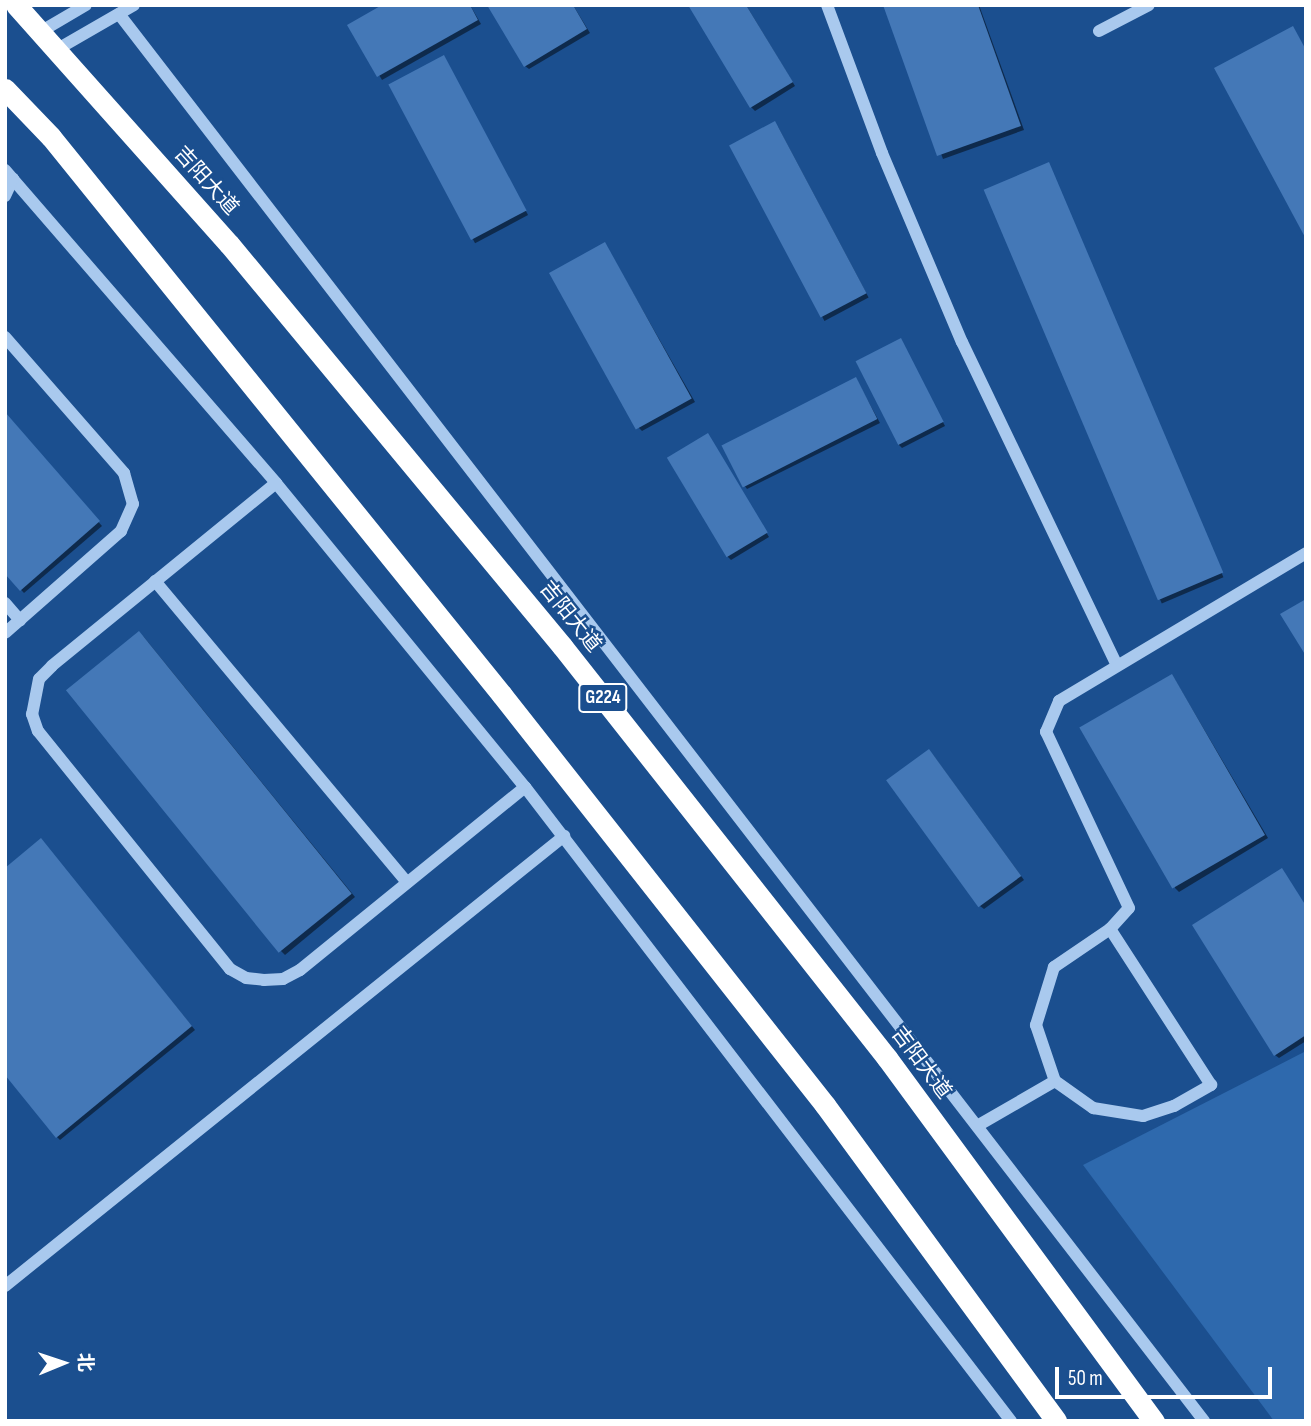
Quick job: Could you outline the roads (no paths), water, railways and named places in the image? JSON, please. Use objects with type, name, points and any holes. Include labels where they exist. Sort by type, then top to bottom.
[{"type":"highway","name":"吉阳大道","points":[[16,5],[229,244],[562,646],[887,1058],[1154,1421]]},
{"type":"highway","points":[[5,89],[60,148],[484,674],[825,1105],[1056,1421]]},
{"type":"street","points":[[40,32],[86,5]]},
{"type":"street","points":[[56,50],[134,5]]},
{"type":"street","points":[[827,5],[882,153],[962,342],[1117,666]]},
{"type":"street","points":[[1099,31],[1149,5]]},
{"type":"street","points":[[119,14],[1204,1421]]},
{"type":"street","points":[[5,196],[8,177]]},
{"type":"street","points":[[8,177],[276,482],[525,787],[1011,1421]]},
{"type":"street","points":[[5,337],[124,473],[133,504],[121,531],[5,632]]},
{"type":"street","points":[[276,482],[39,679],[32,713],[38,731],[230,969],[246,978],[283,979],[300,970],[525,787]]},
{"type":"street","points":[[1110,929],[1211,1084],[1174,1106],[1143,1116],[1093,1108],[1055,1081],[1036,1025],[1055,967],[1110,929],[1129,908],[1046,732],[1059,701],[1306,553]]},
{"type":"street","points":[[155,581],[407,882]]},
{"type":"street","points":[[5,603],[20,620]]},
{"type":"street","points":[[5,1286],[564,836]]},
{"type":"street","points":[[977,1126],[1055,1081]]}]
